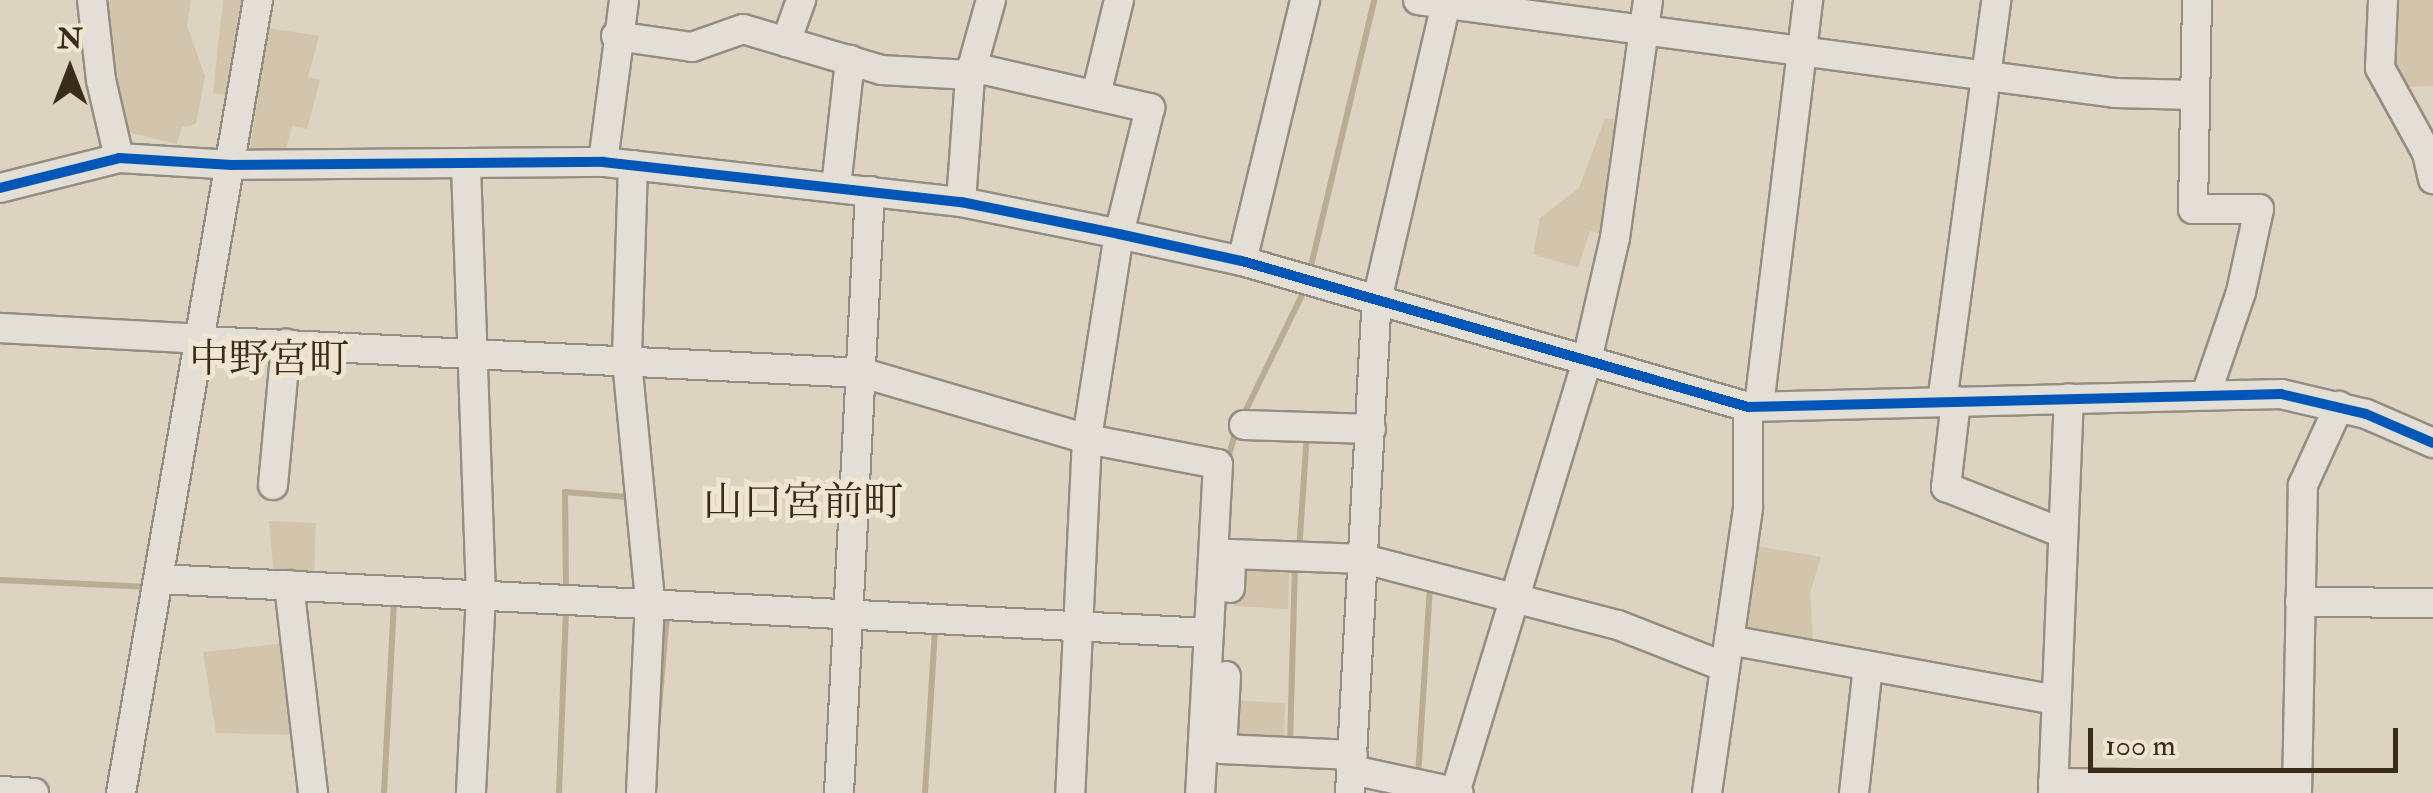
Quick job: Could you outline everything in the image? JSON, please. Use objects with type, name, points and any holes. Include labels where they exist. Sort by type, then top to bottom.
[{"type":"street","points":[[92,0],[100,80],[119,158]]},
{"type":"street","points":[[121,793],[204,340],[258,0]]},
{"type":"street","points":[[603,162],[616,36],[624,0]]},
{"type":"street","points":[[786,42],[801,0]]},
{"type":"street","points":[[961,202],[971,71],[990,0]]},
{"type":"street","points":[[1096,95],[1118,0]]},
{"type":"street","points":[[1242,262],[1306,0]]},
{"type":"street","points":[[1648,0],[1615,238],[1587,360],[1517,598],[1456,793],[1222,749],[1232,554],[1364,559],[1517,598],[1727,653],[1868,666],[2056,700]]},
{"type":"street","points":[[1708,793],[1748,507],[1754,407],[1808,0]]},
{"type":"street","points":[[1996,0],[1949,401],[1946,487],[2064,533]]},
{"type":"street","points":[[2196,0],[2193,209],[2258,209],[2241,292],[2206,394]]},
{"type":"street","points":[[2383,0],[2380,68],[2427,153],[2433,179]]},
{"type":"street","points":[[1352,772],[1377,300],[1437,2],[2115,94],[2195,96]]},
{"type":"street","points":[[616,36],[692,46],[743,29],[881,70],[971,71],[1150,108],[1119,234],[1087,440],[1070,793]]},
{"type":"street","points":[[836,187],[850,60]]},
{"type":"street","points":[[0,188],[119,158],[232,165],[632,165],[961,202],[1119,234],[1242,262],[1754,407],[2282,394],[2340,406],[2433,443]]},
{"type":"street","points":[[632,165],[627,361],[650,601],[641,793]]},
{"type":"street","points":[[466,166],[482,594],[471,793]]},
{"type":"street","points":[[839,793],[870,190]]},
{"type":"street","points":[[0,328],[863,373],[1087,440],[1218,464],[1200,793]]},
{"type":"street","points":[[273,484],[286,344]]},
{"type":"street","points":[[2069,398],[2053,788],[2297,790],[2304,485],[2340,406]]},
{"type":"street","points":[[1244,425],[1371,429]]},
{"type":"street","points":[[160,579],[650,601],[1209,633]]},
{"type":"street","points":[[289,585],[313,793]]},
{"type":"street","points":[[2300,602],[2433,603]]},
{"type":"street","points":[[1854,793],[1868,666]]},
{"type":"street","points":[[0,791],[34,793]]},
{"type":"shaded area","points":[[110,0],[191,0],[187,26],[205,76],[196,124],[182,127],[177,144],[127,132],[106,77],[103,13]]},
{"type":"shaded area","points":[[223,0],[248,0],[231,96],[213,93]]},
{"type":"shaded area","points":[[2390,0],[2433,0],[2433,86],[2396,87],[2388,72]]},
{"type":"shaded area","points":[[268,28],[319,36],[308,77],[320,80],[307,129],[292,126],[284,156],[257,156],[250,149]]},
{"type":"shaded area","points":[[1605,118],[1620,120],[1603,234],[1590,231],[1578,268],[1533,254],[1540,218],[1579,188]]},
{"type":"shaded area","points":[[269,521],[316,523],[314,578],[274,576]]},
{"type":"shaded area","points":[[1751,545],[1821,557],[1810,593],[1813,641],[1807,647],[1739,628]]},
{"type":"shaded area","points":[[1290,563],[1288,609],[1234,606],[1236,566]]},
{"type":"shaded area","points":[[288,643],[299,735],[216,733],[203,652]]},
{"type":"shaded area","points":[[1228,700],[1285,703],[1284,746],[1231,744]]},
{"type":"waterway","points":[[1310,270],[1374,1]]},
{"type":"waterway","points":[[1242,418],[1305,289]]},
{"type":"waterway","points":[[1227,462],[1236,430]]},
{"type":"waterway","points":[[1299,551],[1307,434]]},
{"type":"waterway","points":[[566,589],[565,492],[628,497]]},
{"type":"waterway","points":[[1290,744],[1295,567]]},
{"type":"waterway","points":[[0,580],[150,587]]},
{"type":"waterway","points":[[1418,777],[1430,585]]},
{"type":"waterway","points":[[384,793],[394,600]]},
{"type":"waterway","points":[[559,793],[566,609]]},
{"type":"waterway","points":[[658,719],[667,615]]},
{"type":"waterway","points":[[925,793],[935,630]]},
{"type":"cycle path","points":[[0,188],[119,158],[232,165],[603,162],[961,202],[1119,234],[1242,261],[1748,407],[2281,394],[2366,414],[2433,443]]},
{"type":"district","name":"中野宮町","points":[[269,360]]},
{"type":"district","name":"山口宮前町","points":[[803,503]]}]
